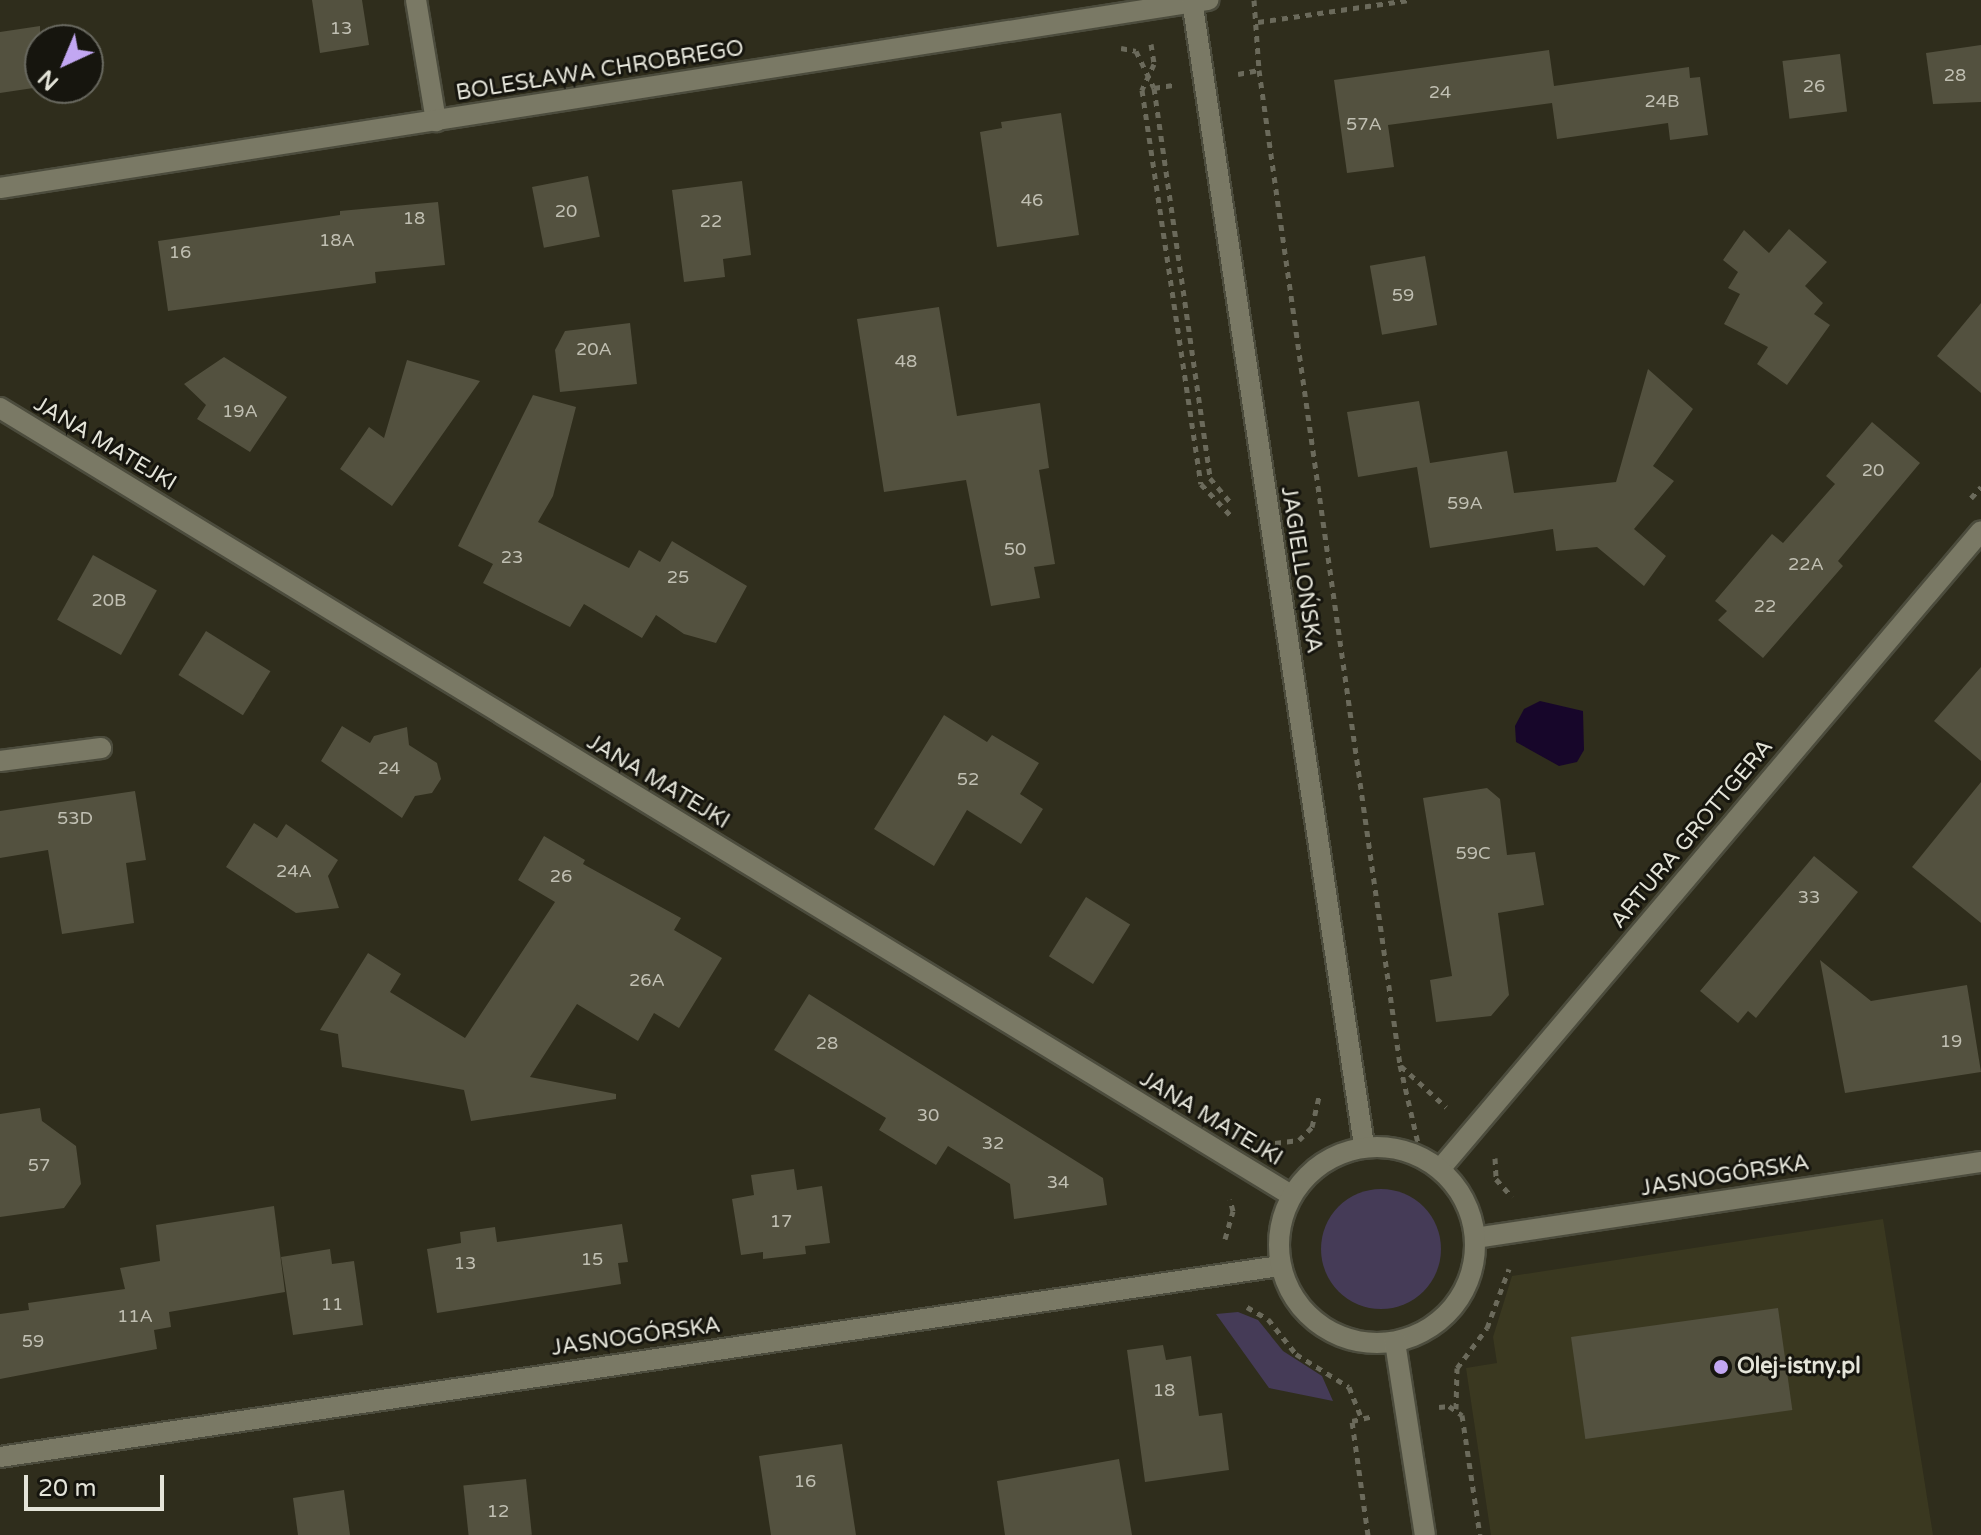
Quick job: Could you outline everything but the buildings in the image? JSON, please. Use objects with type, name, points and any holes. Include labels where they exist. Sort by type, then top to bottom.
[{"type":"street","points":[[416,0],[436,121]]},
{"type":"street","name":"BOLESŁAWA CHROBREGO","points":[[0,188],[1198,1]]},
{"type":"street","name":"JAGIELLOŃSKA","points":[[1198,1],[1364,1146]]},
{"type":"street","name":"JANA MATEJKI","points":[[0,408],[1291,1195]]},
{"type":"street","name":"ARTURA GROTTGERA","points":[[1440,1169],[1981,531]]},
{"type":"street","points":[[0,761],[101,748]]},
{"type":"street","points":[[1364,1146],[1421,1156],[1440,1169],[1462,1196],[1474,1219],[1475,1238],[1466,1287],[1454,1305],[1422,1333],[1395,1342],[1365,1344],[1324,1328],[1289,1291],[1280,1266],[1281,1220],[1291,1195],[1322,1162],[1364,1146]]},
{"type":"street","name":"JASNOGÓRSKA","points":[[1475,1238],[1981,1162]]},
{"type":"street","name":"JASNOGÓRSKA","points":[[0,1457],[1280,1266]]},
{"type":"street","points":[[1395,1342],[1425,1535]]},
{"type":"path","points":[[1254,0],[1258,22],[1259,70],[1400,1065],[1421,1156]]},
{"type":"path","points":[[1258,22],[1409,0]]},
{"type":"path","points":[[1114,15],[1122,52],[1136,51],[1147,79],[1154,88],[1210,478],[1236,510],[1238,524],[1201,484],[1142,90],[1147,79],[1154,64],[1145,10]]},
{"type":"path","points":[[1267,1143],[1299,1140],[1312,1127],[1319,1112],[1318,1093]]},
{"type":"path","points":[[1207,1276],[1201,1250],[1226,1238],[1233,1211],[1229,1197],[1210,1180],[1224,1155]]},
{"type":"path","points":[[1480,1535],[1464,1421],[1456,1409],[1457,1368],[1487,1328],[1512,1264]]},
{"type":"path","points":[[1432,1407],[1456,1409]]},
{"type":"path","points":[[1368,1535],[1352,1421],[1374,1416]]},
{"type":"shaded area","points":[[1540,701],[1583,711],[1584,750],[1577,762],[1559,766],[1516,742],[1515,726],[1524,709]]},
{"type":"shaded area","points":[[1381,1189],[1404,1194],[1423,1207],[1436,1226],[1441,1249],[1436,1272],[1423,1291],[1404,1304],[1381,1309],[1358,1304],[1339,1291],[1326,1272],[1321,1249],[1326,1226],[1339,1207],[1358,1194]]},
{"type":"shaded area","points":[[1883,1219],[1933,1535],[1491,1535],[1466,1368],[1497,1363],[1493,1337],[1512,1276]]},
{"type":"shaded area","points":[[1238,1312],[1258,1320],[1283,1351],[1322,1376],[1333,1401],[1269,1388],[1216,1314]]},
{"type":"place","name":"Olej-istny.pl","points":[[1721,1367]]}]
